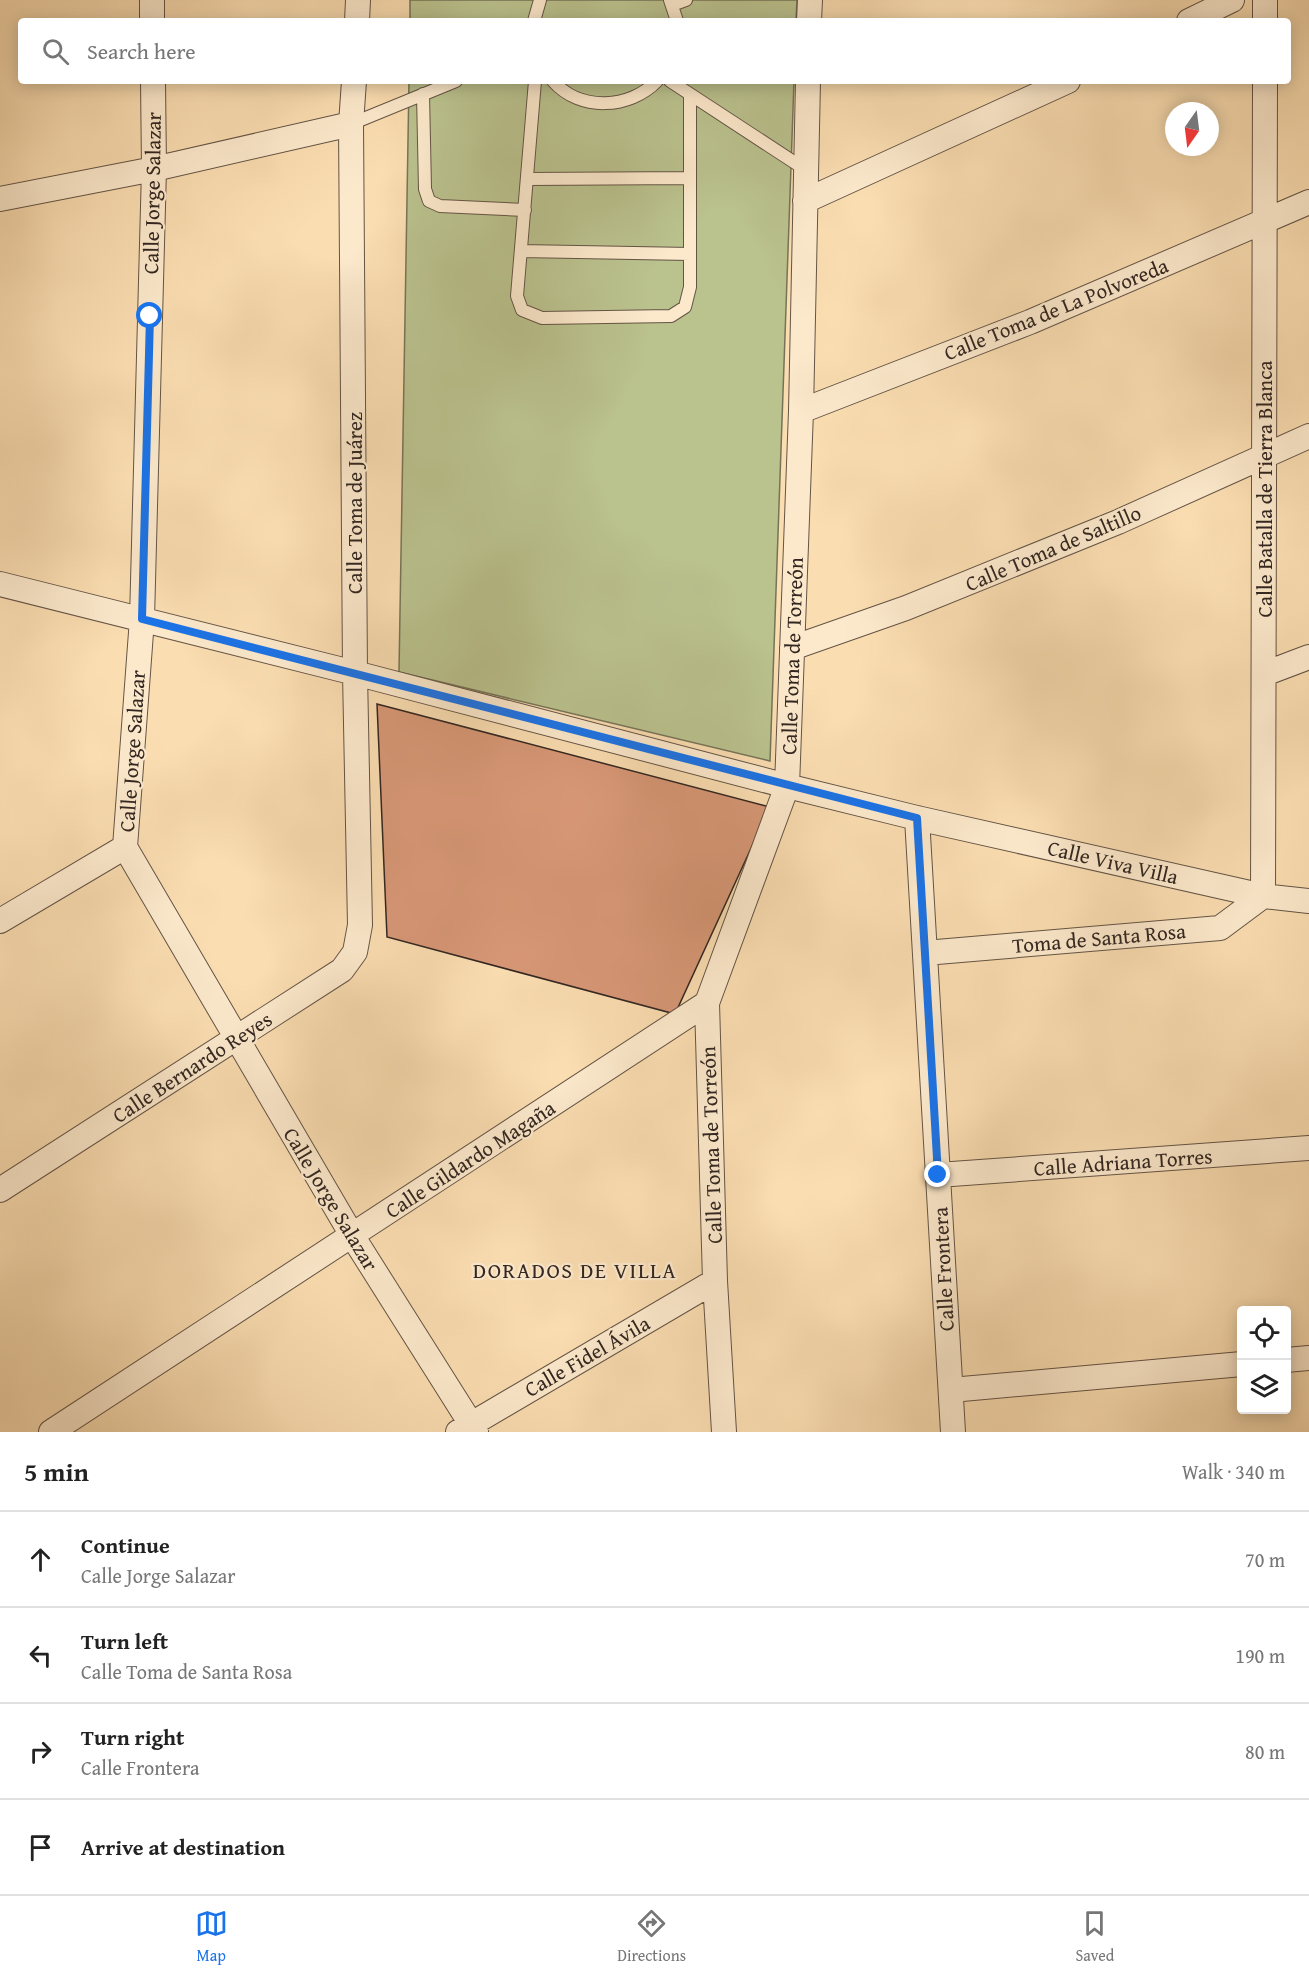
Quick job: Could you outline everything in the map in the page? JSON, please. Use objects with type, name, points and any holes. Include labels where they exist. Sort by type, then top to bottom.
[{"type":"street","points":[[152,0],[152,18]]},
{"type":"street","points":[[357,18],[358,0]]},
{"type":"street","points":[[809,18],[810,0]]},
{"type":"street","points":[[1195,18],[1232,0]]},
{"type":"street","points":[[1265,0],[1265,18]]},
{"type":"street","name":"Calle Jorge Salazar","points":[[153,84],[154,169],[142,619],[125,847],[352,1237],[468,1429]]},
{"type":"street","name":"Calle Toma de Juárez","points":[[354,84],[351,124],[355,673],[360,925]]},
{"type":"street","name":"Calle Toma de Torreón","points":[[724,1432],[716,1281],[707,1003],[787,786],[801,411],[808,84]]},
{"type":"street","points":[[805,201],[1061,84]]},
{"type":"street","name":"Calle Batalla de Tierra Blanca","points":[[1263,896],[1265,84]]},
{"type":"street","points":[[0,199],[154,169],[351,124]]},
{"type":"street","name":"Calle Toma de La Polvoreda","points":[[801,411],[1030,322],[1309,202]]},
{"type":"street","name":"Calle Toma de Saltillo","points":[[792,648],[906,608],[1119,522],[1309,436]]},
{"type":"street","name":"Calle Viva Villa","points":[[0,584],[917,818],[1263,896],[1309,901]]},
{"type":"street","points":[[1264,674],[1309,657]]},
{"type":"street","name":"Calle Frontera","points":[[917,818],[953,1432]]},
{"type":"street","points":[[0,921],[125,847]]},
{"type":"street","name":"Toma de Santa Rosa","points":[[925,953],[1220,928],[1263,896]]},
{"type":"street","name":"Calle Bernardo Reyes","points":[[0,1190],[342,970],[355,952],[360,925]]},
{"type":"street","name":"Calle Gildardo Magaña","points":[[51,1432],[707,1003]]},
{"type":"street","name":"Calle Adriana Torres","points":[[938,1175],[1309,1148]]},
{"type":"street","name":"Calle Fidel Ávila","points":[[468,1429],[716,1281]]},
{"type":"street","points":[[1291,1360],[1309,1358]]},
{"type":"street","points":[[951,1390],[1237,1364]]},
{"type":"lane","points":[[533,0],[533,18]]},
{"type":"lane","points":[[534,18],[540,0]]},
{"type":"lane","points":[[677,18],[678,1]]},
{"type":"lane","points":[[351,124],[448,84]]},
{"type":"lane","points":[[535,84],[517,296],[522,310],[542,318],[671,316],[685,308],[690,287],[690,94]]},
{"type":"lane","points":[[557,84],[569,94],[585,101],[601,104],[635,97],[654,84]]},
{"type":"lane","points":[[675,84],[806,170]]},
{"type":"lane","points":[[423,94],[425,189],[429,201],[440,206],[525,210]]},
{"type":"lane","points":[[527,179],[690,178]]},
{"type":"lane","points":[[521,251],[690,254]]},
{"type":"green space","points":[[410,0],[797,0],[796,18],[410,18]]},
{"type":"green space","points":[[409,84],[794,84],[770,761],[399,672]]},
{"type":"building","points":[[377,704],[770,807],[675,1014],[387,937]]},
{"type":"district","name":"DORADOS DE VILLA","points":[[575,1270]]},
{"type":"route","points":[[150,316],[142,619],[917,818],[938,1175]]}]
